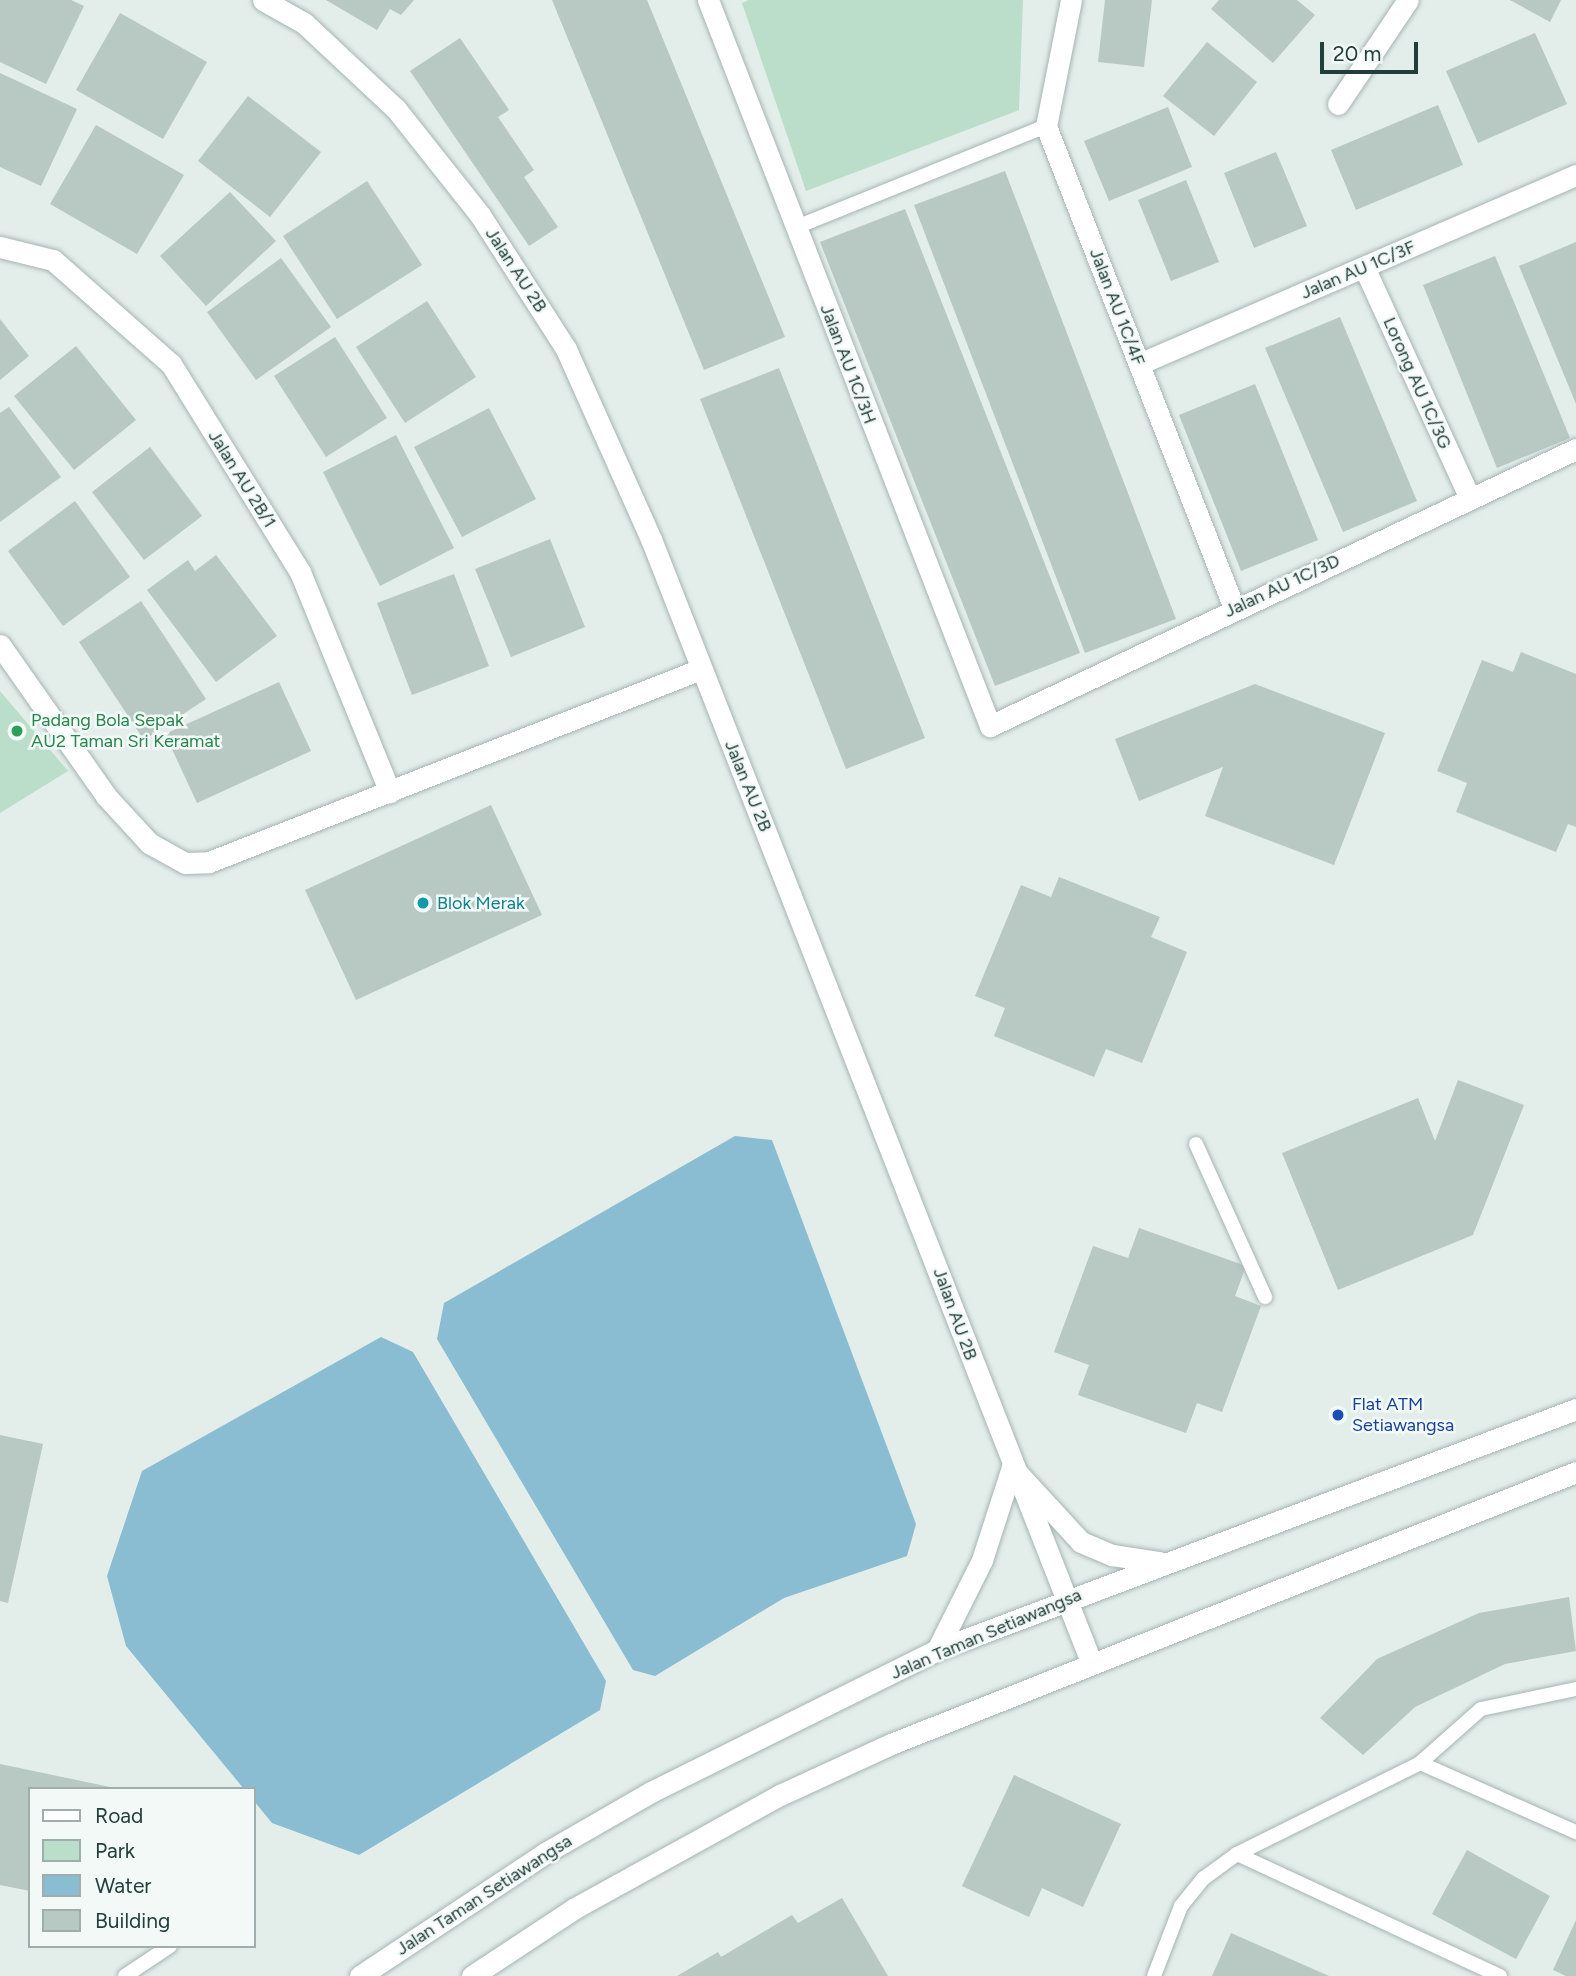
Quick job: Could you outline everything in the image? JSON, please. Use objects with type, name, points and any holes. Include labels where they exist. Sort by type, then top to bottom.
[{"type":"street","name":"Jalan AU 2B","points":[[263,0],[304,23],[396,109],[480,215],[566,349],[651,540],[1012,1467],[1091,1662]]},
{"type":"street","name":"Jalan AU 1C/3H","points":[[708,0],[794,228],[990,726]]},
{"type":"street","points":[[1046,126],[1071,0]]},
{"type":"street","points":[[1338,104],[1408,0]]},
{"type":"street","name":"Jalan AU 1C/4F","points":[[1046,126],[1234,608]]},
{"type":"street","name":"Jalan AU 1C/3F","points":[[1139,364],[1576,175]]},
{"type":"street","name":"Jalan AU 2B/1","points":[[0,247],[53,260],[172,364],[300,572],[390,792]]},
{"type":"street","name":"Lorong AU 1C/3G","points":[[1364,267],[1469,499]]},
{"type":"street","name":"Jalan AU 1C/3D","points":[[990,726],[1234,608],[1576,449]]},
{"type":"street","points":[[0,645],[106,796],[149,843],[185,863],[209,862],[701,669]]},
{"type":"street","name":"Jalan Taman Setiawangsa","points":[[360,1976],[545,1853],[651,1792],[937,1650],[1161,1562],[1576,1409]]},
{"type":"street","points":[[937,1650],[982,1560],[1012,1467],[1082,1542],[1112,1555],[1161,1562]]},
{"type":"street","points":[[472,1976],[575,1908],[780,1795],[891,1744],[1091,1662],[1576,1472]]},
{"type":"lane","points":[[794,228],[1046,126]]},
{"type":"lane","points":[[1196,1144],[1265,1297]]},
{"type":"lane","points":[[1153,1976],[1181,1906],[1204,1878],[1237,1854],[1420,1763],[1481,1709],[1576,1689]]},
{"type":"lane","points":[[1420,1763],[1576,1832]]},
{"type":"lane","points":[[1237,1854],[1500,1976]]},
{"type":"lane","points":[[125,1976],[167,1948]]},
{"type":"green space","points":[[749,0],[1023,0],[1019,110],[806,191],[742,3]]},
{"type":"green space","name":"Padang Bola Sepak AU2 Taman Sri Keramat","points":[[0,691],[68,771],[0,813]]},
{"type":"water","points":[[735,1136],[772,1140],[916,1524],[907,1556],[784,1598],[655,1676],[633,1670],[437,1339],[444,1303]]},
{"type":"water","points":[[381,1337],[413,1352],[606,1681],[600,1710],[359,1855],[272,1823],[256,1803],[256,1787],[242,1787],[126,1646],[107,1576],[142,1471]]},
{"type":"building","points":[[0,0],[71,0],[84,6],[46,84],[0,62]]},
{"type":"building","points":[[326,0],[414,0],[401,15],[390,9],[377,30]]},
{"type":"building","points":[[552,0],[647,0],[785,337],[704,370]]},
{"type":"building","points":[[1105,0],[1152,0],[1144,67],[1098,62]]},
{"type":"building","points":[[1219,0],[1297,0],[1315,15],[1273,63],[1211,9]]},
{"type":"building","points":[[1510,0],[1561,0],[1550,22]]},
{"type":"building","points":[[120,13],[207,62],[163,139],[76,90]]},
{"type":"building","points":[[1535,33],[1567,104],[1478,143],[1446,71]]},
{"type":"building","points":[[460,38],[509,110],[498,117],[534,170],[524,177],[558,227],[529,246],[410,71]]},
{"type":"building","points":[[1207,42],[1257,82],[1214,136],[1163,96]]},
{"type":"building","points":[[0,73],[77,109],[41,186],[0,167]]},
{"type":"building","points":[[248,96],[321,152],[270,217],[198,161]]},
{"type":"building","points":[[1438,105],[1463,165],[1356,210],[1331,150]]},
{"type":"building","points":[[1168,107],[1192,167],[1109,201],[1084,141]]},
{"type":"building","points":[[96,125],[184,175],[137,254],[50,204]]},
{"type":"building","points":[[1276,152],[1307,226],[1254,248],[1224,173]]},
{"type":"building","points":[[1005,171],[1176,619],[1085,653],[914,205]]},
{"type":"building","points":[[1186,180],[1219,262],[1171,281],[1138,200]]},
{"type":"building","points":[[367,181],[422,265],[337,319],[283,236]]},
{"type":"building","points":[[230,192],[276,241],[206,306],[160,256]]},
{"type":"building","points":[[905,209],[1080,653],[995,686],[820,242]]},
{"type":"building","points":[[1576,242],[1576,404],[1519,266]]},
{"type":"building","points":[[1495,256],[1570,438],[1497,468],[1423,285]]},
{"type":"building","points":[[281,258],[331,327],[256,380],[207,312]]},
{"type":"building","points":[[427,301],[476,377],[405,423],[356,347]]},
{"type":"building","points":[[1340,317],[1417,501],[1343,532],[1265,348]]},
{"type":"building","points":[[0,319],[29,356],[0,380]]},
{"type":"building","points":[[335,337],[387,418],[326,457],[274,376]]},
{"type":"building","points":[[76,346],[136,420],[74,470],[14,396]]},
{"type":"building","points":[[779,368],[925,738],[846,769],[700,399]]},
{"type":"building","points":[[1255,384],[1318,540],[1241,571],[1179,415]]},
{"type":"building","points":[[9,407],[61,477],[0,522],[0,413]]},
{"type":"building","points":[[489,408],[536,499],[462,537],[414,447]]},
{"type":"building","points":[[396,435],[454,548],[380,586],[323,472]]},
{"type":"building","points":[[150,447],[202,516],[144,560],[92,492]]},
{"type":"building","points":[[75,501],[130,577],[63,626],[8,551]]},
{"type":"building","points":[[550,539],[585,627],[511,657],[475,569]]},
{"type":"building","points":[[216,555],[277,636],[216,682],[147,590],[188,560],[195,571]]},
{"type":"building","points":[[454,574],[489,666],[412,695],[377,603]]},
{"type":"building","points":[[141,601],[206,699],[144,740],[79,642]]},
{"type":"building","points":[[1521,652],[1576,674],[1576,827],[1568,824],[1556,852],[1456,812],[1467,783],[1437,771],[1482,660],[1513,672]]},
{"type":"building","points":[[279,682],[311,751],[197,803],[165,734]]},
{"type":"building","points":[[1255,684],[1385,733],[1334,865],[1205,816],[1223,767],[1139,801],[1115,739]]},
{"type":"building","name":"Blok Merak","points":[[491,805],[542,915],[356,1000],[305,890]]},
{"type":"building","points":[[1059,877],[1160,917],[1151,937],[1187,952],[1142,1063],[1106,1049],[1094,1077],[994,1036],[1005,1008],[975,996],[1021,885],[1051,897]]},
{"type":"building","points":[[1458,1080],[1524,1105],[1473,1235],[1338,1290],[1282,1153],[1418,1098],[1435,1141]]},
{"type":"building","points":[[1139,1228],[1246,1266],[1235,1296],[1261,1306],[1222,1412],[1197,1403],[1186,1433],[1078,1395],[1089,1365],[1054,1352],[1093,1246],[1128,1258]]},
{"type":"building","points":[[0,1435],[43,1444],[8,1603],[0,1601]]},
{"type":"building","points":[[1569,1597],[1576,1651],[1505,1664],[1415,1707],[1363,1755],[1320,1718],[1377,1659],[1479,1613]]},
{"type":"building","points":[[0,1764],[110,1787],[28,1787],[28,1891],[0,1885]]},
{"type":"building","points":[[1014,1775],[1121,1824],[1083,1907],[1042,1888],[1029,1917],[962,1886]]},
{"type":"building","points":[[1467,1850],[1550,1896],[1516,1959],[1432,1914]]},
{"type":"building","points":[[842,1898],[888,1976],[677,1976],[718,1952],[721,1957],[792,1915],[798,1923]]},
{"type":"building","points":[[1576,1920],[1576,1976],[1566,1976],[1553,1970]]},
{"type":"building","points":[[1231,1933],[1329,1976],[1212,1976]]},
{"type":"place","name":"Padang Bola Sepak AU2 Taman Sri Keramat","points":[[17,731]]},
{"type":"place","name":"Blok Merak","points":[[423,903]]},
{"type":"place","name":"Flat ATM Setiawangsa","points":[[1338,1415]]}]
